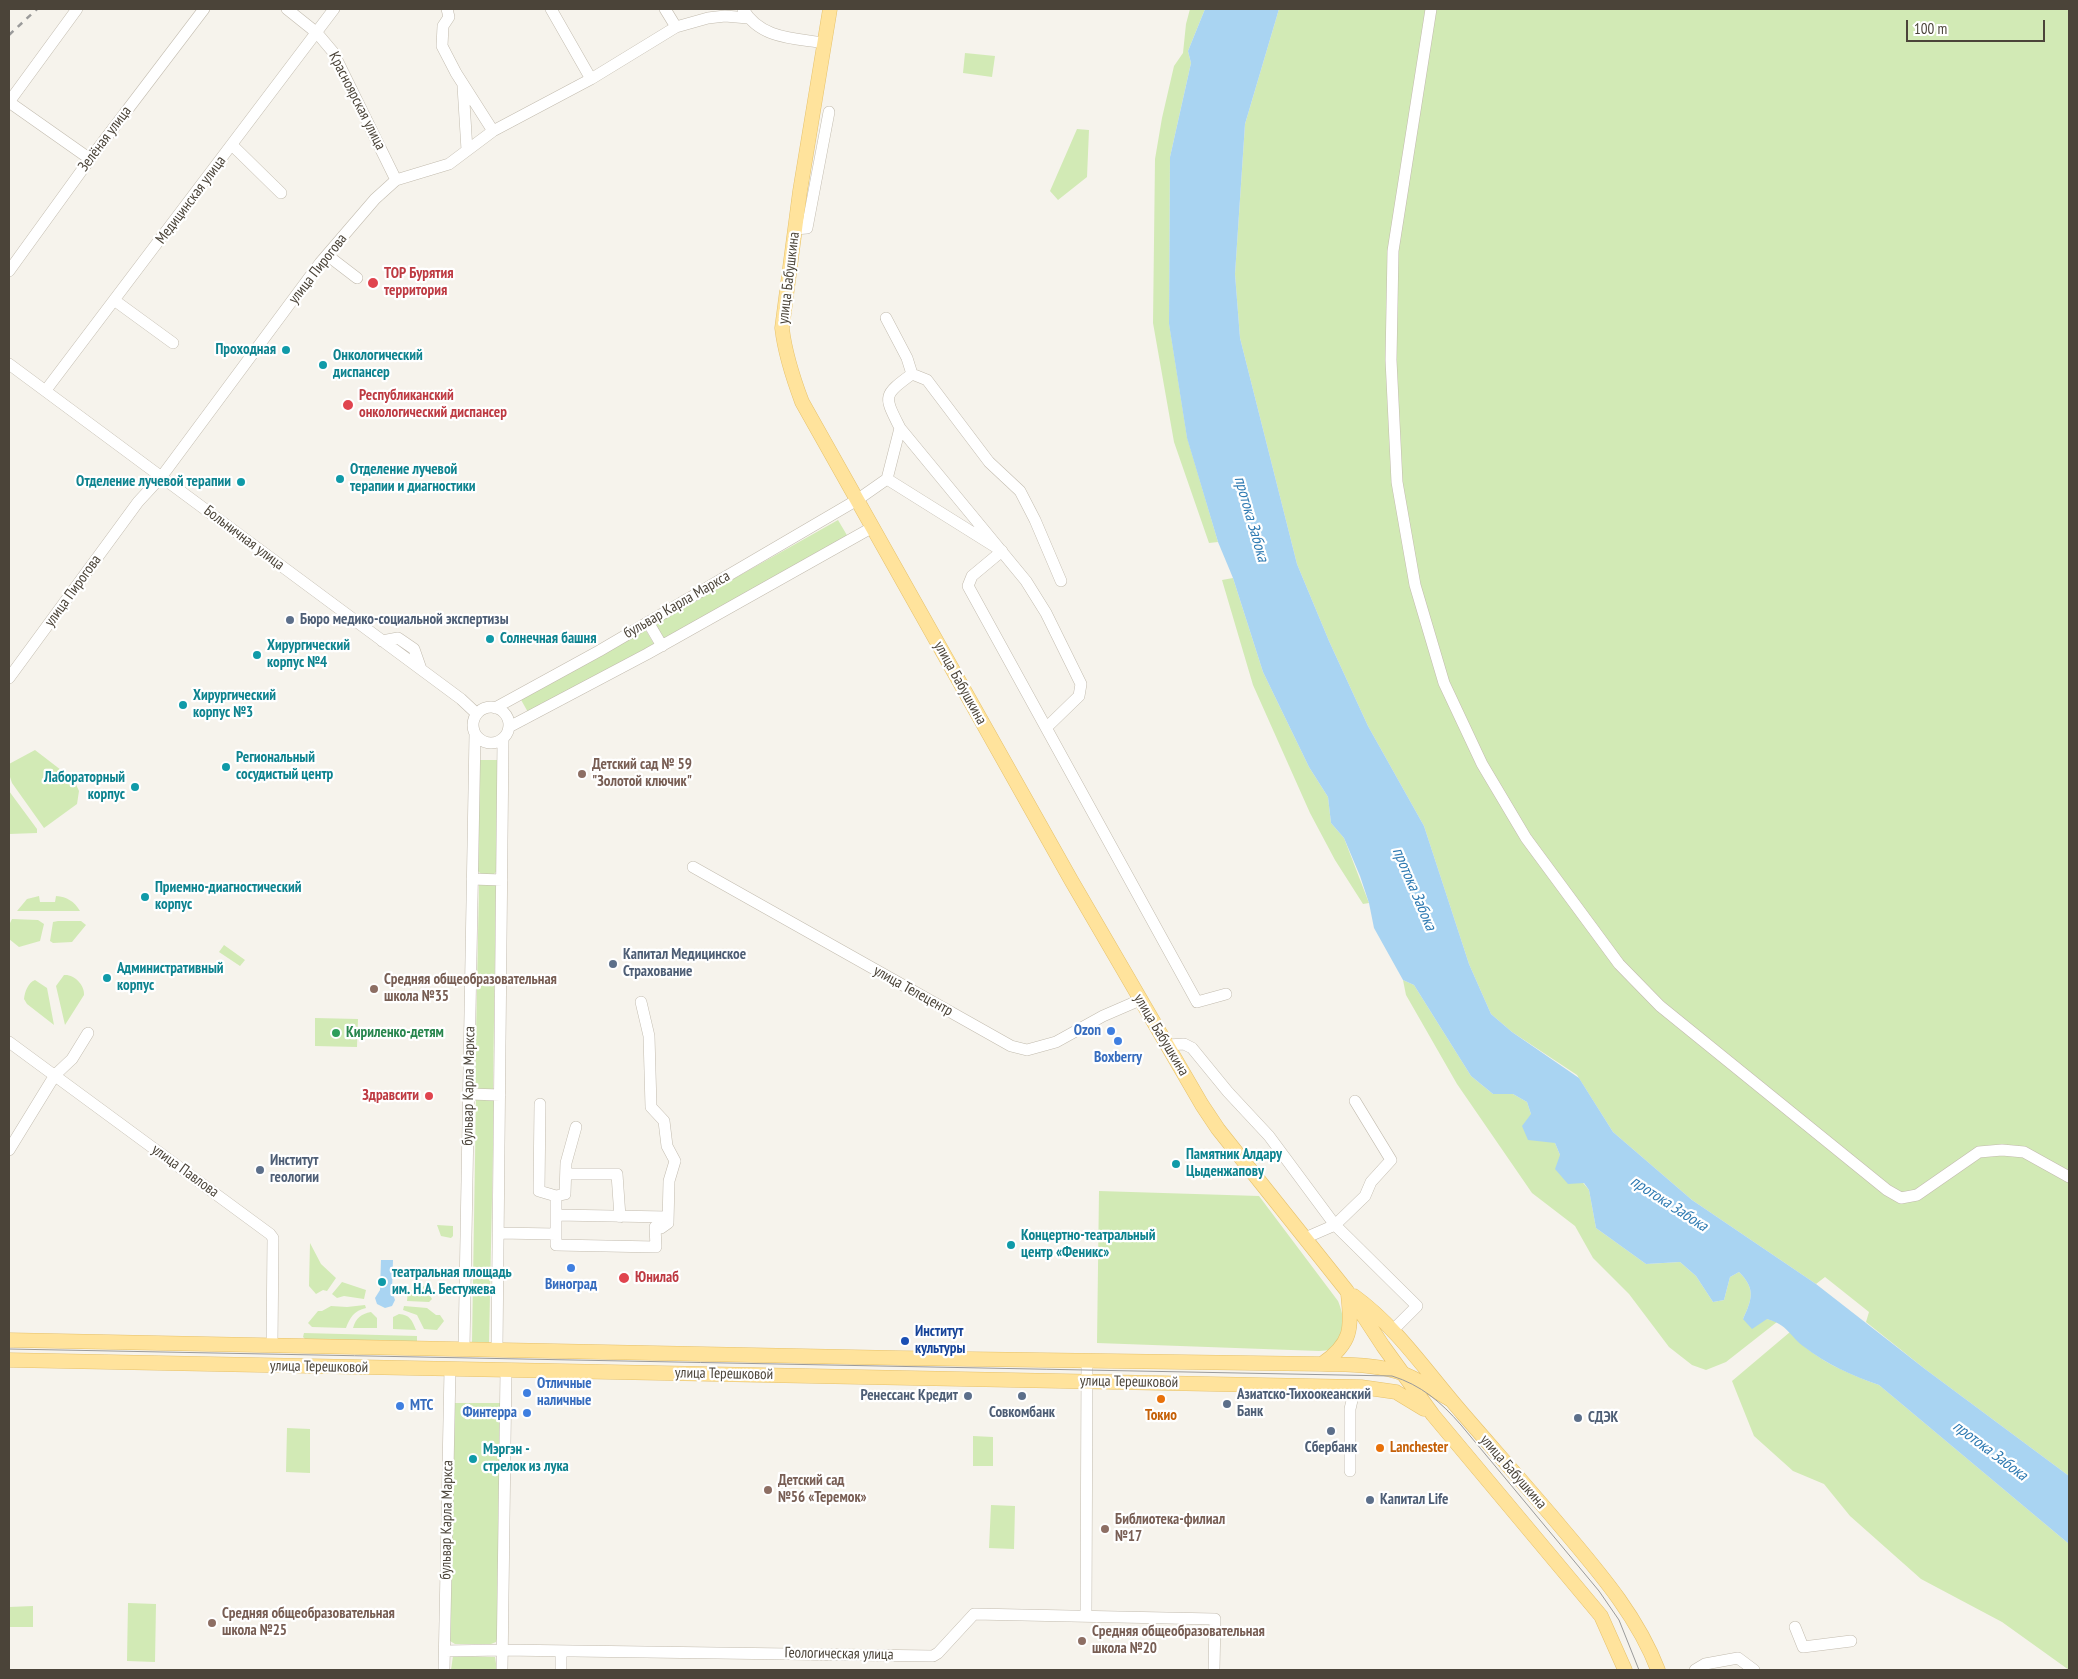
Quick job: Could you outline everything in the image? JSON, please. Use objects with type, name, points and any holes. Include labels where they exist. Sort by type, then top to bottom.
[{"type":"main road","name":"улица Бабушкина","points":[[830,9],[783,312],[784,345],[802,402],[1140,1000],[1218,1129],[1347,1291],[1383,1346],[1433,1415],[1601,1616],[1625,1670]]},
{"type":"main road","name":"улица Бабушкина","points":[[1347,1291],[1376,1312],[1393,1330],[1616,1594],[1640,1633],[1658,1670]]},
{"type":"main road","points":[[1322,1364],[1342,1348],[1348,1337],[1350,1316],[1347,1291]]},
{"type":"main road","points":[[1358,1387],[1393,1330]]},
{"type":"main road","name":"улица Терешковой","points":[[9,1340],[1372,1366],[1402,1373],[1452,1400]]},
{"type":"main road","points":[[271,1366],[272,1346]]},
{"type":"main road","name":"улица Терешковой","points":[[9,1360],[1088,1380],[1358,1387],[1402,1395],[1433,1415]]},
{"type":"street","points":[[77,9],[9,102],[90,159]]},
{"type":"street","name":"Зелёная улица","points":[[9,271],[90,159],[204,9]]},
{"type":"street","name":"Красноярская улица","points":[[287,9],[317,32],[333,52],[396,180]]},
{"type":"street","name":"Медицинская улица","points":[[46,390],[334,9]]},
{"type":"street","points":[[447,9],[449,17],[443,26],[442,46],[463,84],[493,131]]},
{"type":"street","points":[[551,9],[591,79]]},
{"type":"street","points":[[666,9],[676,27]]},
{"type":"street","points":[[1431,9],[1393,251],[1391,360],[1397,482],[1415,585],[1444,684],[1482,764],[1526,838],[1619,964],[1660,1006],[1887,1190],[1901,1198],[1917,1195],[1979,1152],[2002,1150],[2024,1152],[2069,1177]]},
{"type":"street","points":[[745,13],[765,31],[785,38],[824,43]]},
{"type":"street","name":"улица Пирогова","points":[[9,678],[138,502],[162,476],[327,255],[375,199],[396,180],[449,164],[493,131],[591,79],[676,27],[708,18],[745,13]]},
{"type":"street","points":[[463,84],[467,150]]},
{"type":"street","points":[[795,229],[807,228],[829,112]]},
{"type":"street","points":[[232,146],[281,193]]},
{"type":"street","points":[[327,255],[357,278]]},
{"type":"street","points":[[114,300],[173,343]]},
{"type":"street","points":[[886,318],[907,358],[912,374]]},
{"type":"street","name":"Больничная улица","points":[[9,364],[382,641],[398,638],[414,649],[421,669],[461,699],[477,714]]},
{"type":"street","points":[[912,374],[890,390],[888,399],[890,408],[900,428],[1026,581],[1046,613],[1081,684],[1079,696],[1046,728]]},
{"type":"street","points":[[912,374],[927,380],[988,462],[1020,491],[1035,520],[1061,581]]},
{"type":"street","points":[[900,428],[887,479],[1002,551]]},
{"type":"street","name":"бульвар Карла Маркса","points":[[495,708],[858,500],[887,479]]},
{"type":"street","name":"бульвар Карла Маркса","points":[[509,727],[662,646],[873,527]]},
{"type":"street","points":[[1002,551],[972,576],[968,586],[1197,1002],[1226,994]]},
{"type":"street","points":[[648,622],[662,646]]},
{"type":"street","points":[[485,708],[495,708],[504,713],[509,727],[503,738],[498,742],[487,743],[475,734],[473,723],[477,714],[485,708]]},
{"type":"street","name":"бульвар Карла Маркса","points":[[464,1348],[475,734]]},
{"type":"street","name":"бульвар Карла Маркса","points":[[497,1349],[503,738]]},
{"type":"street","name":"улица Телецентр","points":[[693,867],[1011,1046],[1028,1050],[1056,1042],[1103,1016],[1140,1000]]},
{"type":"street","points":[[472,879],[502,880]]},
{"type":"street","points":[[556,1215],[620,1216],[655,1222],[661,1228],[668,1223],[669,1181],[675,1161],[667,1146],[664,1121],[652,1107],[649,1036],[641,1002]]},
{"type":"street","points":[[9,1150],[56,1075],[72,1059],[88,1033]]},
{"type":"street","name":"улица Павлова","points":[[9,1042],[272,1236],[272,1346]]},
{"type":"street","points":[[1168,1045],[1184,1044],[1192,1048],[1228,1092],[1269,1136],[1335,1225],[1417,1306],[1393,1330]]},
{"type":"street","points":[[469,1094],[500,1095]]},
{"type":"street","points":[[1305,1238],[1335,1225],[1365,1196],[1371,1182],[1391,1160],[1354,1101]]},
{"type":"street","points":[[540,1104],[539,1191],[556,1196],[565,1194],[566,1163],[576,1127]]},
{"type":"street","points":[[566,1174],[617,1174],[620,1216]]},
{"type":"street","points":[[556,1196],[556,1245],[656,1247],[655,1222]]},
{"type":"street","points":[[498,1233],[556,1234]]},
{"type":"street","points":[[1086,1615],[1087,1360]]},
{"type":"street","name":"бульвар Карла Маркса","points":[[444,1670],[450,1369]]},
{"type":"street","points":[[502,1670],[506,1370]]},
{"type":"street","points":[[1350,1471],[1350,1408],[1358,1387]]},
{"type":"street","name":"Геологическая улица","points":[[445,1651],[502,1650],[933,1656],[938,1654],[974,1614],[1086,1615],[1215,1619],[1214,1670]]},
{"type":"street","points":[[1795,1627],[1803,1647],[1851,1641]]},
{"type":"street","points":[[561,1651],[561,1670]]},
{"type":"street","points":[[1695,1670],[1705,1664],[1734,1665],[1738,1658],[1754,1670]]},
{"type":"green space","points":[[1190,9],[1205,9],[1188,51],[1191,63],[1170,157],[1169,323],[1187,437],[1218,542],[1209,543],[1174,442],[1153,323],[1155,159],[1174,66],[1183,53],[1186,24]]},
{"type":"green space","points":[[1279,9],[2069,9],[2069,1476],[1925,1369],[1866,1322],[1869,1312],[1825,1277],[1816,1284],[1692,1200],[1613,1132],[1577,1075],[1512,1032],[1491,1014],[1469,964],[1424,826],[1368,726],[1329,641],[1297,564],[1240,338],[1235,274],[1245,124]]},
{"type":"green space","points":[[965,53],[995,56],[992,77],[963,73]]},
{"type":"green space","points":[[1077,129],[1089,130],[1087,177],[1058,200],[1050,191]]},
{"type":"green space","points":[[838,520],[848,537],[665,639],[663,638],[656,625],[657,622]]},
{"type":"green space","points":[[1233,578],[1263,672],[1309,767],[1328,797],[1331,823],[1344,838],[1369,903],[1363,904],[1335,860],[1310,813],[1253,685],[1222,580]]},
{"type":"green space","points":[[645,629],[654,644],[529,714],[520,698]]},
{"type":"green space","points":[[35,750],[74,780],[79,791],[77,804],[44,828],[12,783],[9,774],[9,764]]},
{"type":"green space","points":[[479,760],[498,760],[497,871],[494,874],[481,874],[478,871]]},
{"type":"green space","points":[[9,791],[37,829],[37,833],[9,834]]},
{"type":"green space","points":[[479,885],[496,885],[493,1090],[477,1089],[475,1087]]},
{"type":"green space","points":[[39,896],[40,902],[55,902],[56,896],[64,897],[73,902],[80,911],[17,911],[27,899]]},
{"type":"green space","points":[[12,919],[38,920],[44,924],[40,941],[19,947],[9,939],[9,925]]},
{"type":"green space","points":[[81,921],[86,925],[72,942],[53,943],[50,941],[53,922]]},
{"type":"green space","points":[[224,945],[245,960],[240,966],[219,952]]},
{"type":"green space","points":[[64,975],[75,978],[81,984],[84,991],[84,995],[65,1025],[56,986]]},
{"type":"green space","points":[[35,980],[47,988],[54,1025],[27,1004],[24,999],[27,988]]},
{"type":"green space","points":[[1403,980],[1414,985],[1471,1076],[1493,1094],[1513,1094],[1527,1102],[1531,1114],[1555,1143],[1560,1155],[1589,1190],[1596,1228],[1646,1264],[1680,1262],[1696,1276],[1713,1302],[1724,1300],[1730,1277],[1739,1272],[1748,1284],[1751,1294],[1749,1306],[1743,1319],[1767,1319],[1777,1322],[1726,1362],[1706,1370],[1692,1365],[1669,1347],[1629,1294],[1593,1258],[1575,1226],[1532,1193],[1457,1084],[1406,995]]},
{"type":"green space","name":"Кириленко-детям","points":[[315,1018],[358,1019],[357,1047],[315,1046]]},
{"type":"green space","points":[[476,1099],[494,1101],[489,1343],[472,1343]]},
{"type":"green space","points":[[1099,1191],[1259,1196],[1338,1301],[1344,1327],[1341,1340],[1331,1349],[1319,1351],[1097,1343]]},
{"type":"green space","points":[[437,1225],[453,1226],[453,1236],[451,1238],[441,1236]]},
{"type":"green space","points":[[310,1243],[321,1264],[336,1278],[327,1291],[323,1290],[316,1294],[309,1286]]},
{"type":"green space","points":[[342,1282],[366,1290],[364,1299],[344,1296],[337,1298],[332,1294]]},
{"type":"green space","points":[[425,1286],[432,1299],[429,1302],[407,1301],[408,1291]]},
{"type":"green space","points":[[365,1305],[366,1308],[353,1315],[346,1328],[312,1327],[308,1323],[318,1311],[331,1306]]},
{"type":"green space","points":[[404,1306],[427,1308],[436,1315],[440,1315],[444,1321],[437,1330],[424,1329],[417,1315],[403,1310]]},
{"type":"green space","points":[[371,1312],[377,1318],[377,1328],[353,1328],[359,1317]]},
{"type":"green space","points":[[399,1314],[410,1319],[416,1330],[393,1329],[393,1317]]},
{"type":"green space","points":[[1790,1332],[1809,1350],[1831,1364],[1879,1385],[2069,1544],[2069,1670],[2002,1622],[1921,1579],[1850,1516],[1824,1484],[1793,1471],[1754,1436],[1732,1381]]},
{"type":"green space","points":[[304,1333],[417,1336],[417,1343],[307,1341],[303,1337]]},
{"type":"green space","points":[[452,1403],[500,1403],[497,1639],[496,1642],[491,1644],[455,1644],[450,1641]]},
{"type":"green space","points":[[287,1428],[310,1429],[310,1473],[286,1472]]},
{"type":"green space","points":[[973,1436],[993,1437],[993,1466],[973,1466]]},
{"type":"green space","points":[[991,1505],[1015,1506],[1014,1549],[989,1548]]},
{"type":"green space","points":[[128,1603],[156,1604],[155,1662],[127,1661]]},
{"type":"green space","points":[[33,1606],[33,1627],[9,1627],[9,1607]]},
{"type":"green space","points":[[453,1656],[495,1657],[497,1670],[451,1670]]},
{"type":"water","name":"протока Забока","points":[[1205,9],[1279,9],[1245,124],[1235,274],[1240,338],[1297,564],[1329,641],[1368,726],[1424,826],[1469,964],[1491,1014],[1512,1032],[1579,1078],[1613,1132],[1692,1200],[1816,1284],[1925,1369],[2069,1476],[2069,1544],[1879,1385],[1830,1364],[1803,1346],[1784,1327],[1774,1321],[1767,1319],[1752,1329],[1743,1319],[1749,1306],[1750,1289],[1739,1272],[1730,1277],[1724,1300],[1713,1302],[1696,1276],[1680,1262],[1646,1264],[1596,1228],[1589,1190],[1584,1183],[1568,1184],[1555,1169],[1560,1155],[1555,1143],[1528,1140],[1522,1126],[1531,1114],[1527,1102],[1513,1094],[1493,1094],[1471,1076],[1414,985],[1403,980],[1374,928],[1369,903],[1360,876],[1344,838],[1331,823],[1328,797],[1309,767],[1263,672],[1233,578],[1218,542],[1187,438],[1169,324],[1170,157],[1191,63],[1188,51]]},
{"type":"water","points":[[381,1260],[393,1260],[392,1291],[395,1300],[392,1306],[385,1308],[377,1304],[375,1298],[380,1290]]},
{"type":"tram line","points":[[9,1349],[1392,1376],[1412,1384],[1430,1395],[1461,1425],[1599,1591],[1619,1620],[1639,1670]]},
{"type":"railway","points":[[9,35],[37,9]]},
{"type":"place","name":"ТОР Бурятия территория","points":[[373,283]]},
{"type":"place","name":"Проходная","points":[[286,350]]},
{"type":"place","name":"Онкологический диспансер","points":[[323,365]]},
{"type":"place","name":"Республиканский онкологический диспансер","points":[[348,405]]},
{"type":"place","name":"Отделение лучевой терапии и диагностики","points":[[340,479]]},
{"type":"place","name":"Отделение лучевой терапии","points":[[241,482]]},
{"type":"place","name":"Бюро медико-социальной экспертизы","points":[[290,620]]},
{"type":"place","name":"Солнечная башня","points":[[490,639]]},
{"type":"place","name":"Хирургический корпус №4","points":[[257,655]]},
{"type":"place","name":"Хирургический корпус №3","points":[[183,705]]},
{"type":"place","name":"Региональный сосудистый центр","points":[[226,767]]},
{"type":"place","name":"Детский сад № 59 \"Золотой ключик\"","points":[[582,774]]},
{"type":"place","name":"Лабораторный корпус","points":[[135,787]]},
{"type":"place","name":"Приемно-диагностический корпус","points":[[145,897]]},
{"type":"place","name":"Капитал Медицинское Страхование","points":[[613,964]]},
{"type":"place","name":"Административный корпус","points":[[107,978]]},
{"type":"place","name":"Средняя общеобразовательная школа №35","points":[[374,989]]},
{"type":"place","name":"Ozon","points":[[1111,1031]]},
{"type":"place","name":"Кириленко-детям","points":[[336,1033]]},
{"type":"place","name":"Boxberry","points":[[1118,1041]]},
{"type":"place","name":"Здравсити","points":[[429,1096]]},
{"type":"place","name":"Памятник Алдару Цыденжапову","points":[[1176,1164]]},
{"type":"place","name":"Институт геологии","points":[[260,1170]]},
{"type":"place","name":"Концертно-театральный центр «Феникс»","points":[[1011,1245]]},
{"type":"place","name":"Виноград","points":[[571,1268]]},
{"type":"place","name":"Юнилаб","points":[[624,1278]]},
{"type":"place","name":"театральная площадь им. Н.А. Бестужева","points":[[382,1282]]},
{"type":"place","name":"Институт культуры","points":[[905,1341]]},
{"type":"place","name":"Отличные наличные","points":[[527,1393]]},
{"type":"place","name":"Ренессанс Кредит","points":[[968,1396]]},
{"type":"place","name":"Совкомбанк","points":[[1022,1396]]},
{"type":"place","name":"Токио","points":[[1161,1399]]},
{"type":"place","name":"Азиатско-Тихоокеанский Банк","points":[[1227,1404]]},
{"type":"place","name":"МТС","points":[[400,1406]]},
{"type":"place","name":"Финтерра","points":[[527,1413]]},
{"type":"place","name":"СДЭК","points":[[1578,1418]]},
{"type":"place","name":"Сбербанк","points":[[1331,1431]]},
{"type":"place","name":"Lanchester","points":[[1380,1448]]},
{"type":"place","name":"Мэргэн - стрелок из лука","points":[[473,1459]]},
{"type":"place","name":"Детский сад №56 «Теремок»","points":[[768,1490]]},
{"type":"place","name":"Капитал Life","points":[[1370,1500]]},
{"type":"place","name":"Библиотека-филиал №17","points":[[1105,1529]]},
{"type":"place","name":"Средняя общеобразовательная школа №25","points":[[212,1623]]},
{"type":"place","name":"Средняя общеобразовательная школа №20","points":[[1082,1641]]}]
